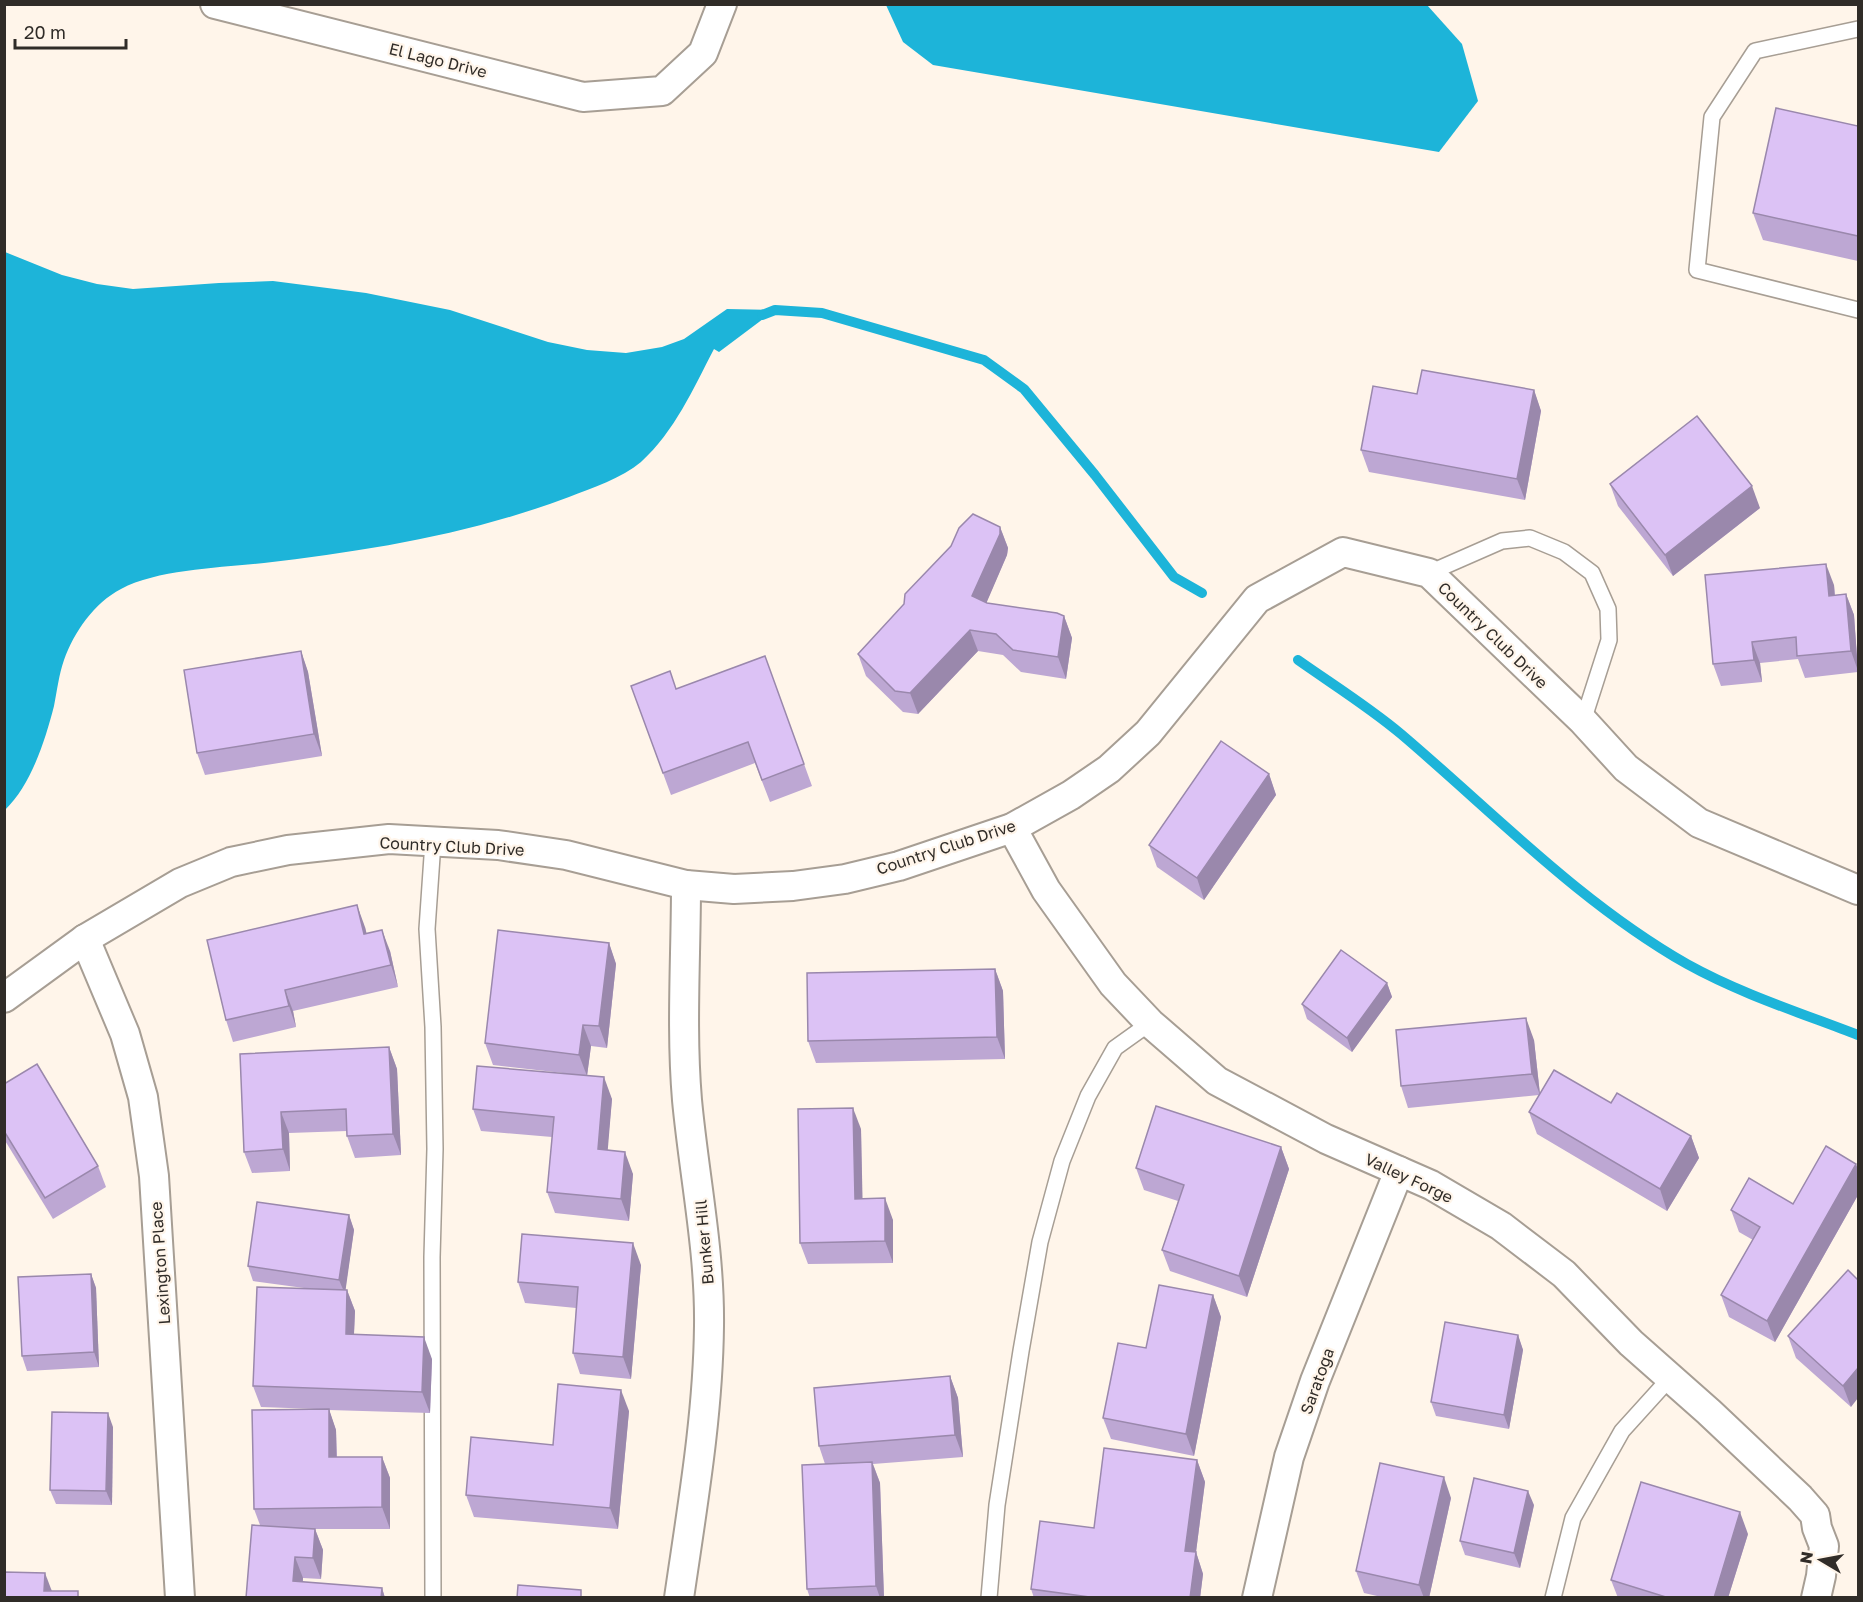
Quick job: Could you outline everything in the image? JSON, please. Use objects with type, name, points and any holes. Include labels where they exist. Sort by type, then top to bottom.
[{"type":"street","name":"El Lago Drive","points":[[215,4],[583,97],[662,91],[703,53],[722,4]]},
{"type":"street","name":"Country Club Drive","points":[[4,998],[85,939],[180,883],[231,862],[288,850],[389,839],[498,846],[566,855],[686,885],[746,889],[845,879],[899,866],[1012,828],[1071,795],[1109,770],[1148,733],[1257,599],[1343,552],[1429,573],[1583,721],[1626,768],[1699,823],[1858,890]]},
{"type":"street","name":"Valley Forge","points":[[1012,828],[1046,890],[1077,937],[1113,984],[1150,1023],[1217,1081],[1326,1139],[1431,1185],[1510,1233],[1564,1274],[1631,1343],[1800,1497],[1815,1515],[1824,1546],[1816,1598]]},
{"type":"street","name":"Bunker Hill","points":[[680,1598],[707,1386],[710,1325],[706,1239],[687,1099],[686,885]]},
{"type":"street","name":"Lexington Place","points":[[85,939],[126,1034],[143,1097],[154,1176],[180,1598]]},
{"type":"street","name":"Saratoga","points":[[1257,1598],[1293,1446],[1315,1381],[1399,1171]]},
{"type":"lane","points":[[1858,29],[1755,51],[1712,117],[1697,270],[1858,310]]},
{"type":"lane","points":[[1429,573],[1502,541],[1530,538],[1564,552],[1592,573],[1608,609],[1609,640],[1583,721]]},
{"type":"lane","points":[[433,842],[427,929],[433,1026],[435,1149],[432,1257],[433,1598]]},
{"type":"lane","points":[[989,1598],[997,1505],[1021,1351],[1040,1242],[1062,1161],[1088,1096],[1115,1048],[1150,1023]]},
{"type":"lane","points":[[1553,1598],[1573,1518],[1622,1431],[1670,1378]]},
{"type":"water","points":[[886,5],[1427,5],[1462,44],[1478,101],[1439,152],[933,65],[903,42]]},
{"type":"water","points":[[5,252],[62,275],[97,284],[133,289],[273,281],[366,293],[450,310],[548,342],[587,350],[626,353],[662,347],[684,339],[727,309],[775,310],[719,352],[714,349],[682,409],[664,437],[641,462],[606,482],[532,510],[457,531],[342,553],[172,573],[136,582],[111,595],[86,619],[68,649],[59,677],[54,706],[36,762],[22,788],[5,810]]},
{"type":"building","points":[[1776,108],[1858,126],[1858,236],[1753,213]]},
{"type":"building","points":[[1422,370],[1534,390],[1517,479],[1361,450],[1373,386],[1417,394]]},
{"type":"building","points":[[1697,416],[1752,486],[1665,555],[1610,484]]},
{"type":"building","points":[[973,514],[1000,527],[1000,534],[972,596],[987,603],[1064,616],[1058,657],[1013,650],[996,634],[970,630],[910,693],[895,691],[858,654],[904,604],[905,594],[951,546],[959,528]]},
{"type":"building","points":[[1826,564],[1829,596],[1846,594],[1851,651],[1797,656],[1796,637],[1752,642],[1754,660],[1713,664],[1705,575]]},
{"type":"building","points":[[301,651],[314,734],[197,753],[184,670]]},
{"type":"building","points":[[765,656],[804,764],[762,780],[748,742],[663,773],[631,686],[670,671],[676,689]]},
{"type":"building","points":[[1221,741],[1269,774],[1197,878],[1149,845]]},
{"type":"building","points":[[357,905],[364,934],[382,930],[391,965],[285,990],[289,1006],[226,1020],[207,940]]},
{"type":"building","points":[[498,930],[609,943],[599,1026],[583,1025],[579,1055],[485,1043]]},
{"type":"building","points":[[1341,950],[1387,983],[1347,1038],[1302,1004]]},
{"type":"building","points":[[995,969],[997,1037],[808,1041],[807,973]]},
{"type":"building","points":[[1526,1018],[1532,1074],[1401,1086],[1396,1030]]},
{"type":"building","points":[[389,1047],[393,1134],[347,1136],[346,1109],[281,1112],[283,1149],[244,1152],[240,1054]]},
{"type":"building","points":[[37,1064],[98,1166],[45,1198],[4,1131],[4,1084]]},
{"type":"building","points":[[477,1066],[604,1077],[598,1149],[625,1152],[621,1199],[547,1192],[554,1117],[473,1109]]},
{"type":"building","points":[[1554,1070],[1611,1103],[1617,1093],[1691,1136],[1660,1189],[1529,1112]]},
{"type":"building","points":[[1156,1106],[1281,1147],[1239,1276],[1162,1250],[1184,1185],[1136,1168]]},
{"type":"building","points":[[853,1108],[855,1199],[885,1198],[885,1241],[800,1243],[798,1109]]},
{"type":"building","points":[[1826,1146],[1856,1164],[1767,1321],[1721,1295],[1760,1227],[1731,1210],[1749,1178],[1793,1204]]},
{"type":"building","points":[[257,1202],[349,1215],[339,1280],[248,1266]]},
{"type":"building","points":[[522,1234],[633,1243],[623,1357],[573,1353],[578,1287],[518,1282]]},
{"type":"building","points":[[1848,1270],[1858,1280],[1858,1368],[1843,1386],[1788,1336]]},
{"type":"building","points":[[91,1274],[94,1352],[22,1356],[18,1277]]},
{"type":"building","points":[[1159,1285],[1213,1295],[1186,1434],[1103,1418],[1118,1343],[1146,1348]]},
{"type":"building","points":[[257,1287],[347,1290],[346,1334],[424,1337],[422,1392],[253,1386]]},
{"type":"building","points":[[1445,1322],[1518,1335],[1504,1415],[1431,1402]]},
{"type":"building","points":[[950,1376],[955,1435],[819,1446],[814,1388]]},
{"type":"building","points":[[558,1384],[621,1390],[610,1508],[466,1495],[471,1437],[553,1445]]},
{"type":"building","points":[[329,1409],[329,1457],[382,1457],[382,1507],[254,1509],[252,1410]]},
{"type":"building","points":[[52,1412],[108,1413],[106,1491],[50,1490]]},
{"type":"building","points":[[1104,1448],[1197,1460],[1185,1551],[1196,1552],[1190,1598],[1097,1598],[1031,1589],[1040,1521],[1094,1528]]},
{"type":"building","points":[[872,1462],[876,1586],[807,1589],[802,1465]]},
{"type":"building","points":[[1380,1463],[1444,1477],[1419,1585],[1356,1571]]},
{"type":"building","points":[[1474,1478],[1528,1491],[1514,1553],[1460,1541]]},
{"type":"building","points":[[1641,1482],[1740,1512],[1714,1598],[1669,1598],[1611,1580]]},
{"type":"building","points":[[252,1525],[315,1529],[313,1558],[295,1557],[293,1581],[382,1588],[381,1598],[246,1598]]},
{"type":"building","points":[[4,1572],[45,1573],[44,1591],[78,1591],[78,1598],[4,1598]]},
{"type":"building","points":[[518,1585],[581,1590],[581,1598],[517,1598]]},
{"type":"waterway","points":[[762,315],[775,310],[822,313],[984,360],[1024,389],[1095,475],[1174,577],[1202,593]]},
{"type":"waterway","points":[[1298,660],[1389,724],[1539,856],[1610,913],[1648,940],[1728,985],[1858,1035]]}]
